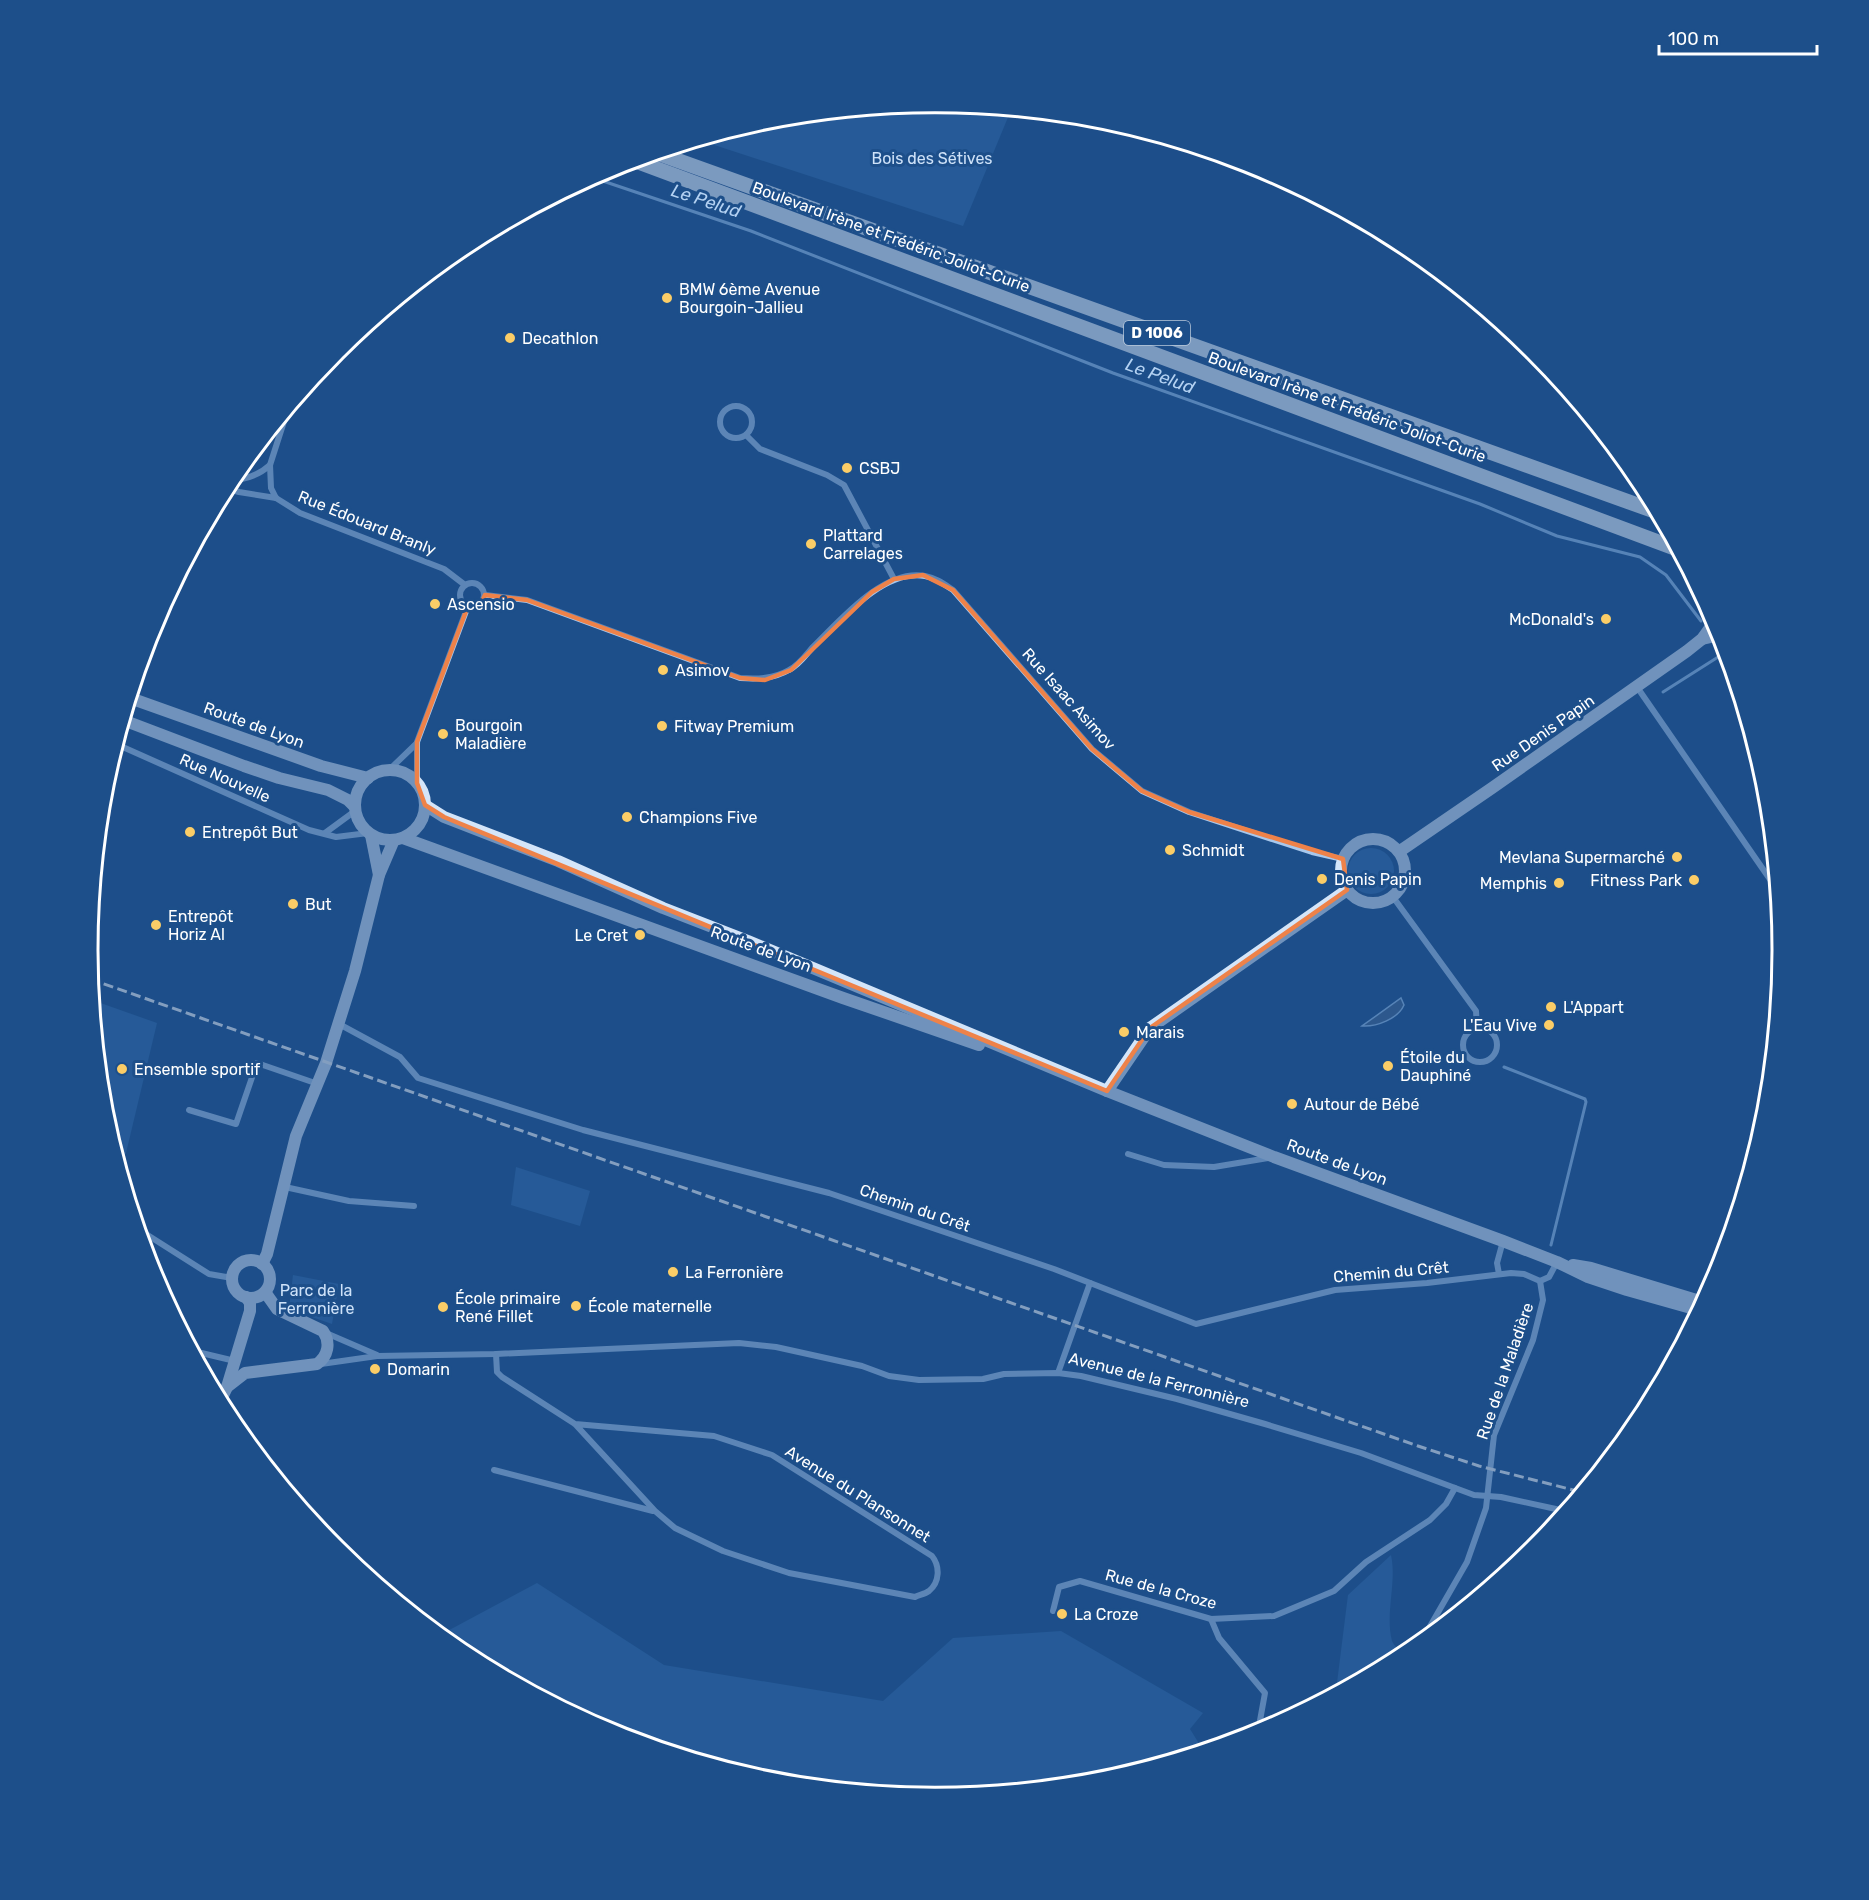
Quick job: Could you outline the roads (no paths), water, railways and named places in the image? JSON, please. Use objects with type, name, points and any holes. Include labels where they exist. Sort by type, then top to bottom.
[{"type":"main road","name":"Boulevard Irène et Frédéric Joliot-Curie","points":[[667,157],[1644,507]]},
{"type":"main road","name":"Boulevard Irène et Frédéric Joliot-Curie","points":[[645,165],[1666,545]]},
{"type":"main road","name":"Rue Denis Papin","points":[[1400,851],[1637,687],[1702,639],[1708,630]]},
{"type":"main road","name":"Rue Denis Papin","points":[[1702,639],[1711,637]]},
{"type":"main road","name":"Route de Lyon","points":[[136,700],[321,766],[368,778]]},
{"type":"main road","points":[[129,722],[279,778],[328,790],[348,800],[355,809],[360,823],[370,834],[382,840],[399,839],[412,832],[419,824],[425,805],[417,783],[409,776],[389,771],[368,778],[356,796],[355,809]]},
{"type":"main road","name":"Route de Lyon","points":[[425,805],[444,817],[558,861],[663,908],[748,941],[1107,1091],[1274,1157],[1503,1240],[1557,1262]]},
{"type":"main road","points":[[370,834],[379,875]]},
{"type":"main road","points":[[1377,838],[1388,841],[1400,851],[1406,867],[1405,878],[1401,889],[1393,897],[1382,902],[1369,903],[1357,899],[1347,890],[1342,880],[1343,859],[1348,850],[1357,843],[1377,838]]},
{"type":"main road","points":[[262,1264],[267,1254],[285,1187],[296,1136],[318,1084],[355,971],[379,875],[399,839]]},
{"type":"main road","name":"Route de Lyon","points":[[399,839],[1107,1091]]},
{"type":"main road","points":[[1107,1091],[1150,1028],[1347,890]]},
{"type":"main road","points":[[247,1260],[255,1260],[262,1264],[268,1270],[270,1277],[265,1292],[256,1297],[246,1297],[238,1293],[233,1286],[234,1270],[247,1260]]},
{"type":"main road","points":[[1557,1262],[1590,1268],[1694,1299]]},
{"type":"main road","points":[[1557,1262],[1588,1277],[1691,1308]]},
{"type":"main road","name":"Avenue de la Ferronnière","points":[[265,1292],[277,1309],[323,1332]]},
{"type":"main road","points":[[225,1392],[250,1311],[250,1303],[246,1297]]},
{"type":"main road","points":[[250,1311],[260,1306],[277,1309]]},
{"type":"main road","points":[[317,1364],[324,1359],[328,1350],[327,1337],[323,1332]]},
{"type":"main road","points":[[227,1387],[245,1373],[236,1357]]},
{"type":"main road","name":"Avenue de la Ferronnière","points":[[245,1373],[317,1364]]},
{"type":"street","points":[[739,407],[751,416],[752,426],[746,435],[736,438],[723,431],[720,420],[729,408],[739,407]]},
{"type":"street","name":"Rue Édouard Branly","points":[[275,444],[284,423]]},
{"type":"street","name":"Rue Édouard Branly","points":[[282,426],[270,465],[272,488],[276,498],[300,513],[444,569],[465,585]]},
{"type":"street","points":[[746,435],[760,449],[827,475],[844,485],[894,579]]},
{"type":"street","points":[[244,477],[262,472],[270,465]]},
{"type":"street","points":[[235,491],[276,498]]},
{"type":"street","name":"Rue Isaac Asimov","points":[[485,595],[527,600],[740,678],[765,680],[791,670],[859,601],[894,579],[923,575],[940,580],[953,590],[1008,650],[1092,749],[1142,792],[1189,812],[1312,852],[1343,859]]},
{"type":"street","points":[[472,582],[479,584],[485,595],[479,605],[468,606],[462,602],[460,594],[465,585],[472,582]]},
{"type":"street","points":[[417,783],[417,742],[468,606]]},
{"type":"street","points":[[1637,687],[1768,876]]},
{"type":"street","points":[[389,771],[417,742]]},
{"type":"street","name":"Rue Nouvelle","points":[[123,747],[309,830],[345,837],[370,834]]},
{"type":"street","points":[[324,833],[343,822],[355,809]]},
{"type":"street","points":[[1393,897],[1476,1011],[1478,1028]]},
{"type":"street","name":"Chemin du Crêt","points":[[339,1024],[400,1057],[418,1078],[583,1130],[829,1193],[1090,1283],[1196,1324],[1335,1290],[1427,1283],[1499,1274],[1524,1274],[1533,1280],[1540,1281]]},
{"type":"street","points":[[1478,1028],[1488,1029],[1497,1041],[1497,1051],[1485,1062],[1469,1058],[1463,1048],[1464,1038],[1478,1028]]},
{"type":"street","points":[[189,1110],[236,1124],[257,1063],[318,1084]]},
{"type":"street","points":[[1128,1154],[1164,1165],[1214,1167],[1274,1157]]},
{"type":"street","points":[[285,1187],[348,1201],[414,1206]]},
{"type":"street","points":[[148,1235],[209,1274],[232,1278]]},
{"type":"street","points":[[1499,1274],[1497,1263],[1503,1240]]},
{"type":"street","points":[[1540,1281],[1549,1276],[1557,1262]]},
{"type":"street","name":"Rue de la Maladière","points":[[1432,1623],[1467,1562],[1486,1508],[1494,1435],[1533,1340],[1543,1300],[1540,1281]]},
{"type":"street","points":[[1058,1373],[1090,1283]]},
{"type":"street","name":"Avenue de la Ferronnière","points":[[323,1332],[377,1356]]},
{"type":"street","name":"Avenue de la Ferronnière","points":[[317,1364],[377,1356],[496,1354],[739,1343],[787,1349],[862,1366],[889,1376],[919,1380],[983,1379],[1004,1374],[1058,1373],[1081,1376],[1228,1413],[1361,1453],[1474,1495],[1501,1497],[1556,1510]]},
{"type":"street","points":[[201,1352],[236,1357]]},
{"type":"street","name":"Avenue du Plansonnet","points":[[496,1354],[497,1372],[502,1377],[575,1424],[655,1511],[675,1528],[723,1551],[789,1573],[915,1597],[930,1591],[938,1577],[937,1563],[932,1556],[772,1455],[714,1436],[575,1424]]},
{"type":"street","points":[[494,1470],[655,1511]]},
{"type":"street","name":"Rue de la Croze","points":[[1053,1611],[1059,1587],[1080,1581],[1211,1619],[1274,1616],[1334,1591],[1366,1562],[1430,1520],[1446,1504],[1455,1488]]},
{"type":"street","points":[[1211,1619],[1219,1638],[1265,1693],[1260,1721]]},
{"type":"waterway","name":"Le Pelud","points":[[604,181],[751,231],[1113,373],[1480,504],[1557,536],[1640,557],[1666,575],[1701,621]]},
{"type":"waterway","points":[[1663,692],[1718,657]]},
{"type":"waterway","points":[[1504,1067],[1585,1099],[1586,1102],[1551,1245]]},
{"type":"railway","points":[[99,982],[1418,1446],[1479,1466],[1574,1490]]},
{"type":"place","name":"BMW 6ème Avenue Bourgoin-Jallieu","points":[[667,298]]},
{"type":"place","name":"Decathlon","points":[[510,338]]},
{"type":"place","name":"CSBJ","points":[[847,468]]},
{"type":"place","name":"Plattard Carrelages","points":[[811,544]]},
{"type":"place","name":"Ascensio","points":[[435,604]]},
{"type":"place","name":"McDonald's","points":[[1606,619]]},
{"type":"place","name":"Asimov","points":[[663,670]]},
{"type":"place","name":"Fitway Premium","points":[[662,726]]},
{"type":"place","name":"Bourgoin Maladière","points":[[443,734]]},
{"type":"place","name":"Champions Five","points":[[627,817]]},
{"type":"place","name":"Entrepôt But","points":[[190,832]]},
{"type":"place","name":"Schmidt","points":[[1170,850]]},
{"type":"place","name":"Mevlana Supermarché","points":[[1677,857]]},
{"type":"place","name":"Denis Papin","points":[[1322,879]]},
{"type":"place","name":"Fitness Park","points":[[1694,880]]},
{"type":"place","name":"Memphis","points":[[1559,883]]},
{"type":"place","name":"But","points":[[293,904]]},
{"type":"place","name":"Entrepôt Horiz Al","points":[[156,925]]},
{"type":"place","name":"Le Cret","points":[[640,935]]},
{"type":"place","name":"L'Appart","points":[[1551,1007]]},
{"type":"place","name":"L'Eau Vive","points":[[1549,1025]]},
{"type":"place","name":"Marais","points":[[1124,1032]]},
{"type":"place","name":"Étoile du Dauphiné","points":[[1388,1066]]},
{"type":"place","name":"Ensemble sportif","points":[[122,1069]]},
{"type":"place","name":"Autour de Bébé","points":[[1292,1104]]},
{"type":"place","name":"La Ferronière","points":[[673,1272]]},
{"type":"place","name":"École maternelle","points":[[576,1306]]},
{"type":"place","name":"École primaire René Fillet","points":[[443,1307]]},
{"type":"place","name":"Domarin","points":[[375,1369]]},
{"type":"place","name":"La Croze","points":[[1062,1614]]},
{"type":"park label","name":"Bois des Sétives","points":[[932,158]]},
{"type":"park label","name":"Parc de la Ferronière","points":[[316,1299]]}]
